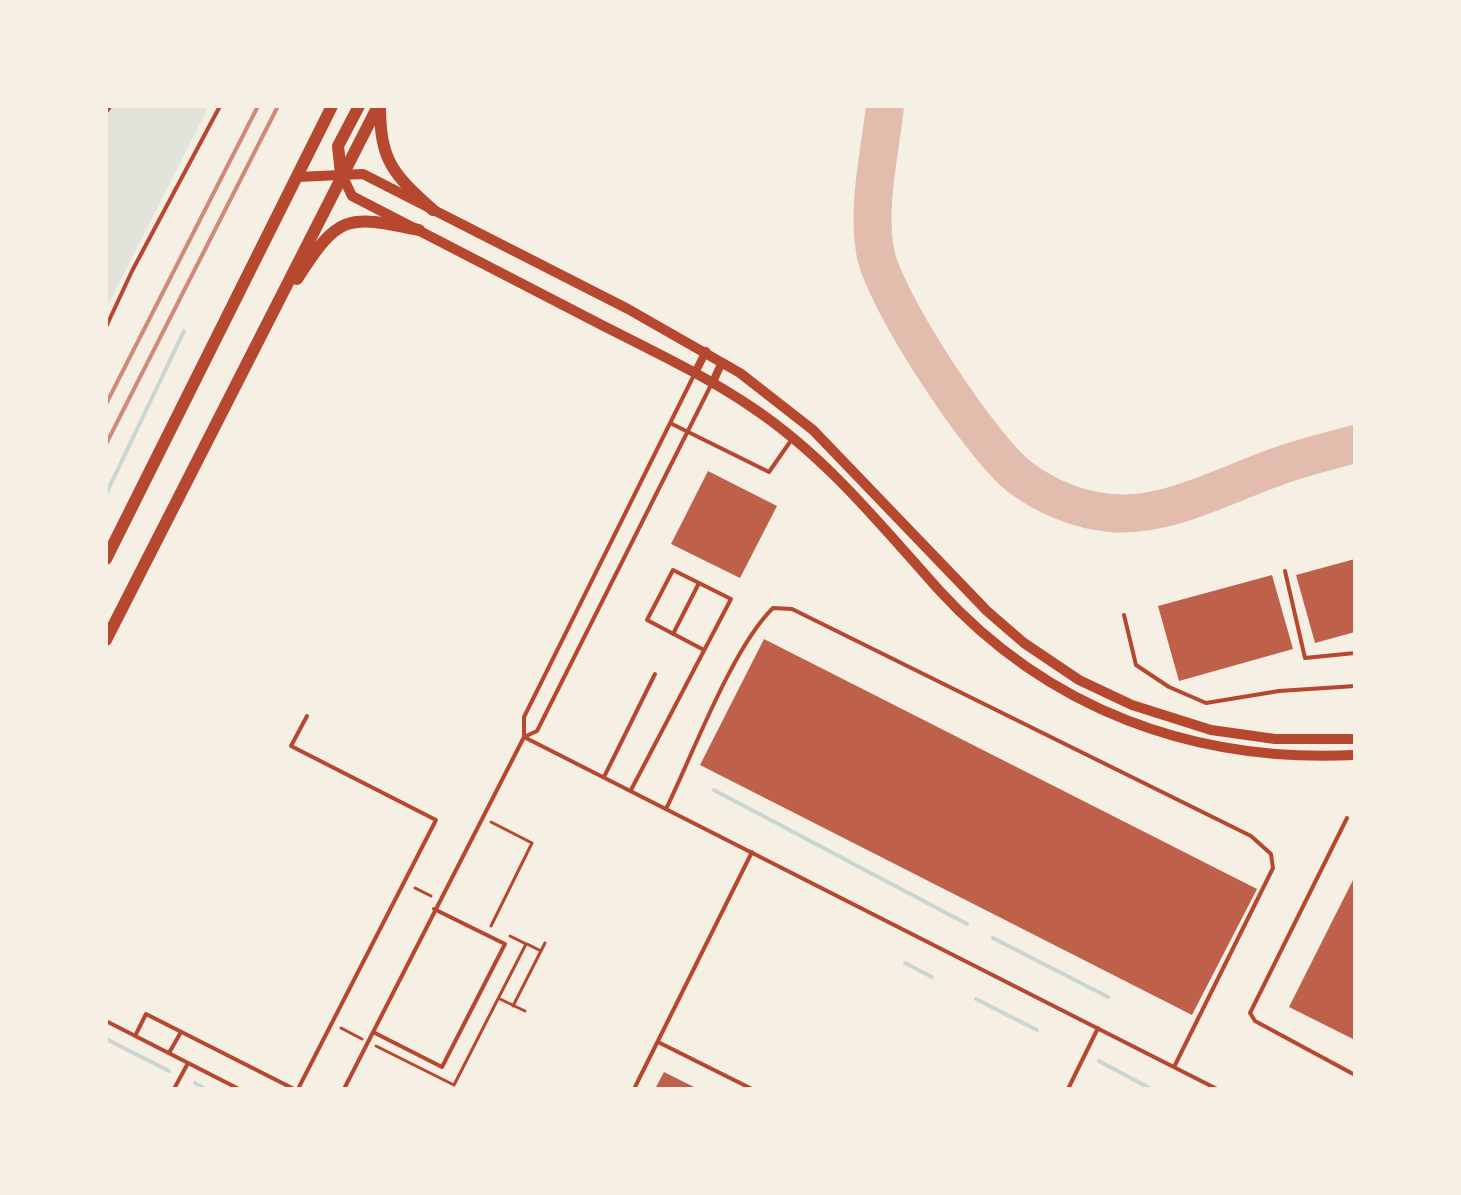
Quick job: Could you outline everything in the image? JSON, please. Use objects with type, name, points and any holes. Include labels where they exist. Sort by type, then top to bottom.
[{"type":"main road","points":[[106,559],[332,106]]},
{"type":"main road","points":[[342,175],[338,146],[359,106]]},
{"type":"main road","points":[[106,640],[379,106]]},
{"type":"main road","points":[[379,106],[380,141],[390,167],[433,210]]},
{"type":"main road","points":[[266,324],[322,240],[337,227],[367,219],[419,230]]},
{"type":"street","points":[[297,177],[363,174],[706,351],[767,391],[813,430],[965,591],[1024,643],[1069,674],[1132,705],[1211,730],[1275,739],[1355,739]]},
{"type":"street","points":[[342,175],[352,196],[713,382],[793,438],[855,495],[940,591],[983,633],[1048,682],[1135,724],[1205,746],[1281,756],[1355,755]]},
{"type":"street","points":[[695,373],[706,351]]},
{"type":"street","points":[[713,382],[722,362]]},
{"type":"lane","points":[[106,327],[220,106]]},
{"type":"lane","points":[[345,1089],[480,817],[524,737],[524,717],[695,373]]},
{"type":"lane","points":[[524,737],[537,731],[713,382]]},
{"type":"lane","points":[[670,423],[769,472],[793,438]]},
{"type":"lane","points":[[631,791],[731,599],[673,570],[647,620],[704,650]]},
{"type":"lane","points":[[1285,571],[1305,658],[1355,653]]},
{"type":"lane","points":[[673,634],[699,583]]},
{"type":"lane","points":[[666,809],[742,650],[760,620],[773,608],[792,609],[1251,836],[1271,854],[1273,868],[1174,1067]]},
{"type":"lane","points":[[1124,615],[1136,665],[1169,687],[1206,703],[1279,691],[1355,686]]},
{"type":"lane","points":[[604,777],[655,674]]},
{"type":"lane","points":[[135,1036],[146,1014],[296,1089],[436,820],[291,746],[307,716]]},
{"type":"lane","points":[[524,737],[1217,1089]]},
{"type":"lane","points":[[1347,818],[1250,1013],[1255,1021],[1355,1075]]},
{"type":"lane","points":[[634,1089],[752,852]]},
{"type":"lane","points":[[373,1032],[442,1067],[505,944],[434,909]]},
{"type":"lane","points":[[106,1021],[239,1089]]},
{"type":"lane","points":[[1068,1089],[1098,1028]]},
{"type":"lane","points":[[169,1053],[181,1032]]},
{"type":"lane","points":[[658,1042],[752,1089]]},
{"type":"lane","points":[[174,1089],[188,1063]]},
{"type":"path","points":[[480,817],[532,843],[491,926],[541,951]]},
{"type":"path","points":[[415,888],[439,900]]},
{"type":"path","points":[[513,1006],[545,943]]},
{"type":"path","points":[[341,1028],[454,1085],[526,944]]},
{"type":"path","points":[[498,998],[525,1011]]},
{"type":"path","points":[[449,1083],[452,1089]]},
{"type":"shaded area","points":[[106,106],[209,106],[106,309]]},
{"type":"building","points":[[708,471],[777,506],[740,578],[671,544]]},
{"type":"building","points":[[1355,559],[1355,632],[1315,643],[1296,575]]},
{"type":"building","points":[[1272,575],[1293,649],[1179,681],[1158,606]]},
{"type":"building","points":[[764,639],[1257,889],[1192,1015],[700,765]]},
{"type":"building","points":[[1355,876],[1355,1040],[1289,1007]]},
{"type":"building","points":[[664,1072],[698,1089],[655,1089]]},
{"type":"waterway","points":[[106,494],[184,331]]},
{"type":"waterway","points":[[714,790],[967,924]]},
{"type":"waterway","points":[[993,938],[1108,997]]},
{"type":"waterway","points":[[905,963],[932,977]]},
{"type":"waterway","points":[[976,999],[1037,1030]]},
{"type":"waterway","points":[[106,1039],[169,1071]]},
{"type":"waterway","points":[[1099,1061],[1151,1089]]},
{"type":"waterway","points":[[195,1083],[205,1089]]},
{"type":"taxiway","points":[[885,106],[872,215],[875,251],[882,273],[936,372],[983,437],[1021,478],[1052,497],[1075,506],[1111,513],[1132,513],[1175,505],[1288,463],[1355,444]]},
{"type":"railway","points":[[106,404],[258,106]]},
{"type":"railway","points":[[106,444],[278,106]]}]
